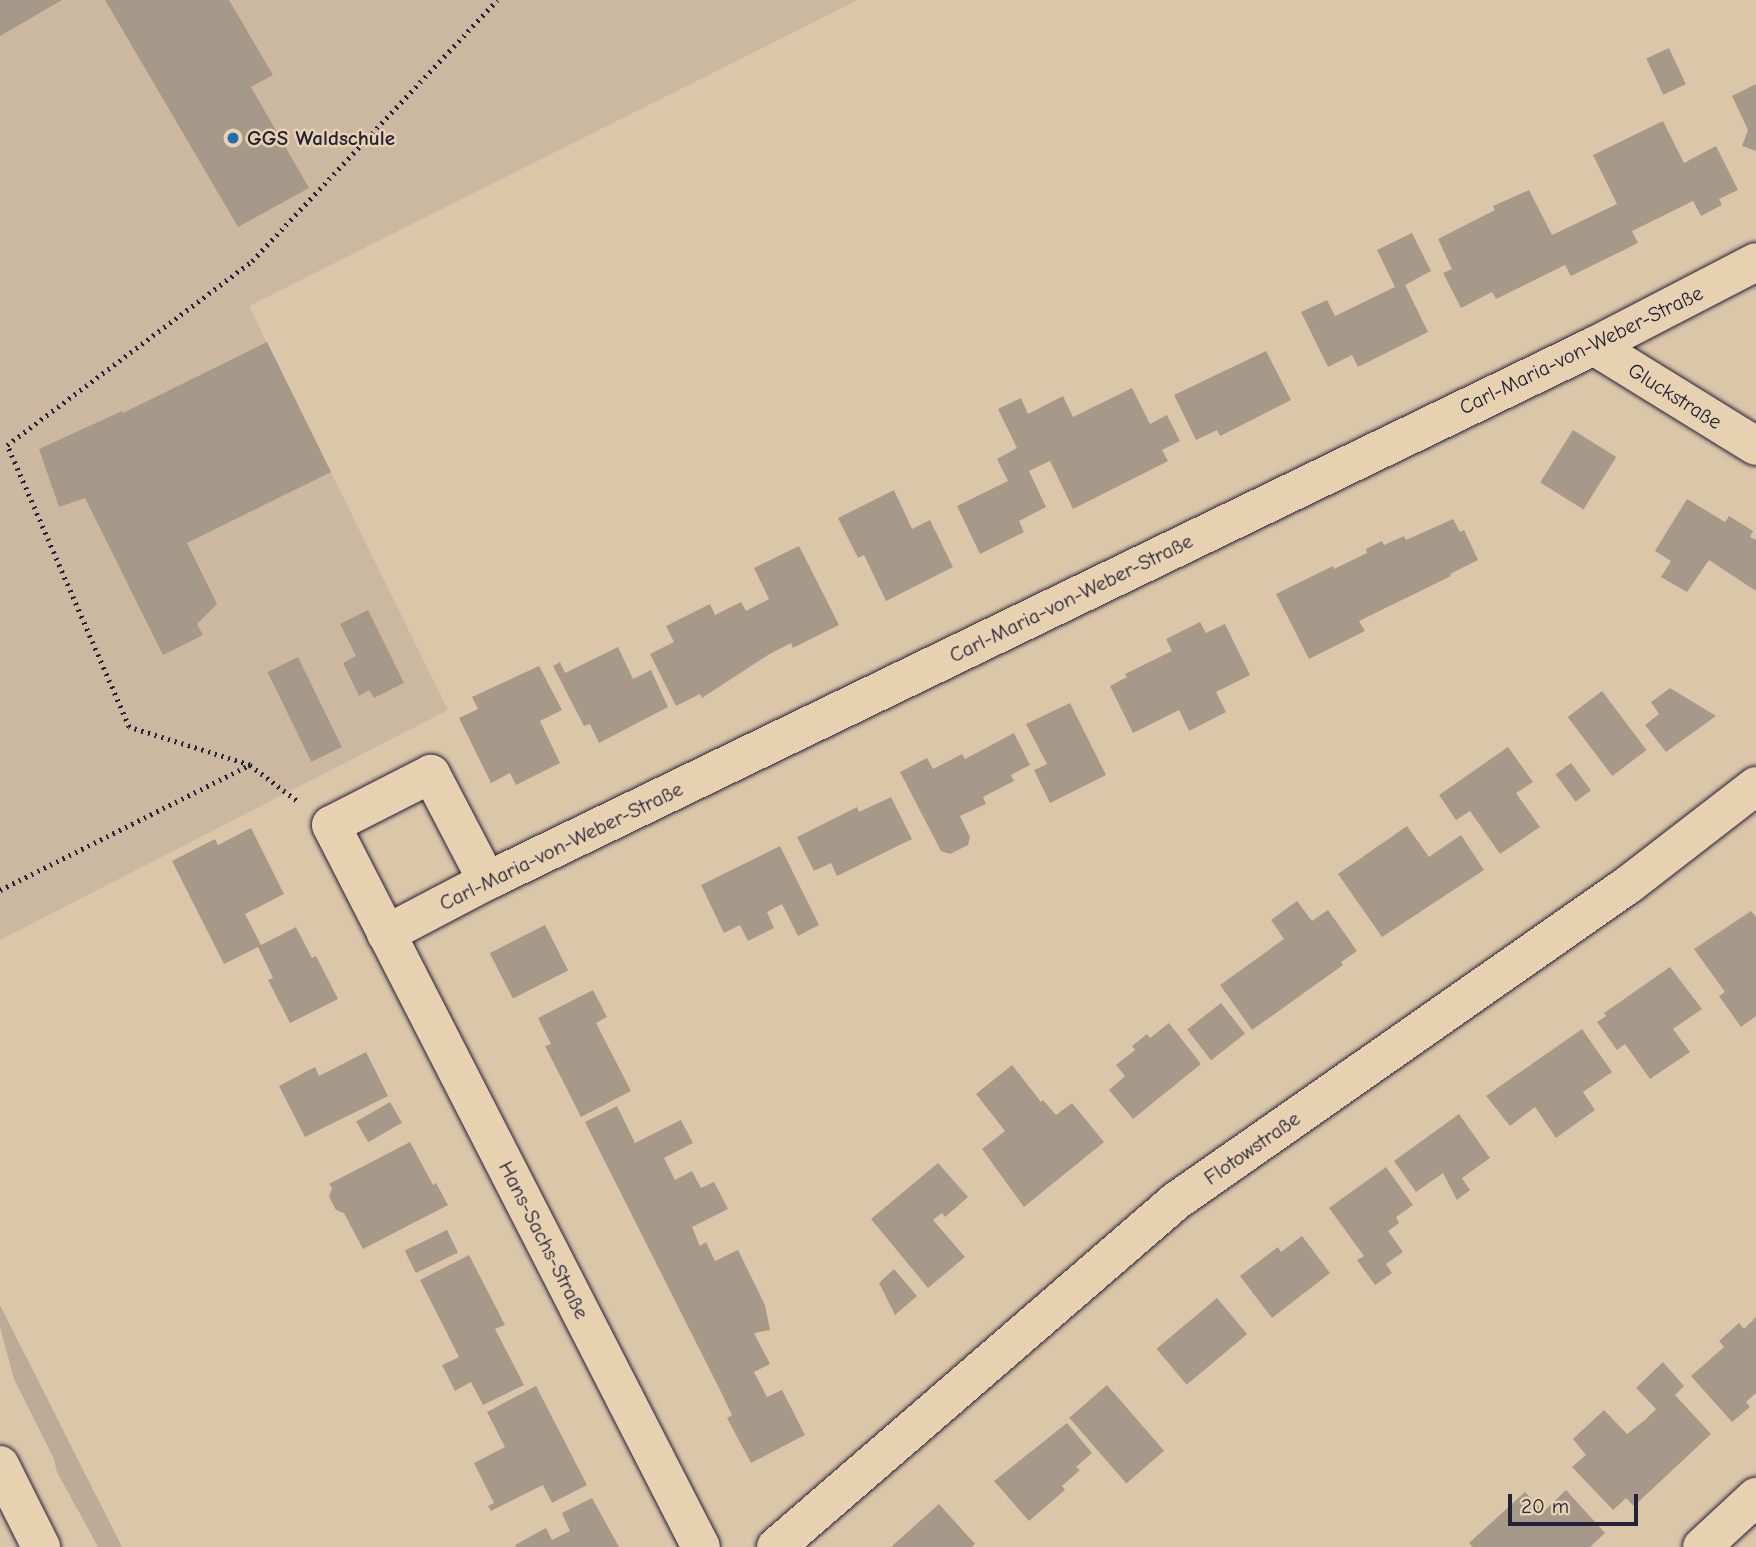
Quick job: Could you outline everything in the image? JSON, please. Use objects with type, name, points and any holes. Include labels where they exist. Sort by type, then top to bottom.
[{"type":"street","name":"Carl-Maria-von-Weber-Straße","points":[[386,933],[487,881],[1594,346],[1756,262]]},
{"type":"street","name":"Gluckstraße","points":[[1594,346],[1756,446]]},
{"type":"street","points":[[331,825],[431,775],[487,881]]},
{"type":"street","name":"Flotowstraße","points":[[776,1547],[1176,1201],[1628,885],[1756,786]]},
{"type":"street","name":"Hans-Sachs-Straße","points":[[331,825],[701,1547]]},
{"type":"street","points":[[0,1465],[41,1547]]},
{"type":"street","points":[[1702,1547],[1756,1497]]},
{"type":"path","points":[[331,825],[250,765],[129,727],[7,445],[251,261],[497,0]]},
{"type":"path","points":[[0,890],[250,765]]},
{"type":"shaded area","points":[[0,0],[858,0],[249,306],[448,710],[0,940]]},
{"type":"shaded area","points":[[0,1305],[122,1547],[98,1547],[57,1472],[54,1459],[14,1379],[0,1327]]},
{"type":"building","points":[[0,0],[62,0],[0,36]]},
{"type":"building","name":"GGS Waldschule","points":[[105,0],[229,0],[273,75],[251,87],[309,188],[238,227]]},
{"type":"building","points":[[1669,48],[1686,84],[1663,95],[1646,59]]},
{"type":"building","points":[[1756,84],[1756,151],[1742,146],[1748,130],[1732,96]]},
{"type":"building","points":[[1663,121],[1684,163],[1716,146],[1738,190],[1719,199],[1722,205],[1701,216],[1693,201],[1632,231],[1638,243],[1571,276],[1565,265],[1496,299],[1492,292],[1461,308],[1443,273],[1452,269],[1438,239],[1495,210],[1493,206],[1529,190],[1552,235],[1617,204],[1593,155]]},
{"type":"building","points":[[1412,233],[1431,271],[1405,285],[1428,332],[1358,367],[1352,355],[1328,367],[1301,312],[1327,300],[1335,316],[1395,287],[1377,250]]},
{"type":"building","points":[[267,342],[331,472],[187,543],[217,604],[197,624],[203,635],[163,655],[85,498],[59,507],[39,449],[122,411],[123,413]]},
{"type":"building","points":[[1266,351],[1291,400],[1220,436],[1217,430],[1196,440],[1174,395]]},
{"type":"building","points":[[1132,388],[1150,424],[1167,415],[1180,441],[1162,450],[1168,461],[1073,509],[1050,461],[1029,471],[1046,507],[1019,521],[1024,532],[980,554],[957,506],[1008,481],[997,459],[1017,448],[998,409],[1021,398],[1028,414],[1063,396],[1073,417]]},
{"type":"building","points":[[1573,430],[1616,457],[1583,510],[1540,483]]},
{"type":"building","points":[[894,490],[912,529],[930,520],[953,567],[886,601],[864,555],[858,558],[838,518]]},
{"type":"building","points":[[1687,499],[1725,522],[1729,516],[1753,531],[1750,537],[1756,540],[1756,591],[1709,560],[1687,592],[1661,577],[1671,561],[1655,551]]},
{"type":"building","points":[[1453,519],[1460,532],[1464,530],[1478,560],[1359,621],[1365,631],[1309,659],[1276,594],[1333,566],[1334,569],[1367,553],[1366,549],[1382,541],[1384,545],[1404,536],[1406,540]]},
{"type":"building","points":[[799,546],[839,625],[793,648],[791,643],[702,698],[700,694],[676,706],[650,654],[674,642],[666,626],[710,604],[715,615],[741,602],[746,611],[769,599],[754,568]]},
{"type":"building","points":[[368,610],[404,683],[374,698],[369,690],[359,696],[343,663],[356,656],[340,624]]},
{"type":"building","points":[[1200,622],[1206,633],[1225,624],[1250,675],[1216,692],[1226,712],[1189,731],[1179,710],[1133,733],[1110,686],[1127,677],[1125,674],[1172,651],[1166,639]]},
{"type":"building","points":[[618,647],[633,679],[651,670],[668,707],[599,743],[590,724],[584,726],[553,666],[560,662],[565,673]]},
{"type":"building","points":[[298,657],[342,747],[311,762],[267,672]]},
{"type":"building","points":[[539,666],[562,710],[540,721],[560,763],[516,785],[510,773],[491,783],[459,718],[478,709],[472,697]]},
{"type":"building","points":[[1670,688],[1716,716],[1666,752],[1645,725],[1659,714],[1651,702]]},
{"type":"building","points":[[1602,691],[1647,750],[1612,776],[1568,717]]},
{"type":"building","points":[[1070,703],[1106,775],[1050,803],[1034,770],[1047,764],[1026,724]]},
{"type":"building","points":[[1014,733],[1030,765],[1011,775],[1014,781],[983,797],[986,804],[960,816],[970,837],[968,845],[950,854],[941,851],[900,772],[927,758],[933,769],[962,754],[965,759]]},
{"type":"building","points":[[1508,747],[1533,782],[1516,793],[1540,827],[1500,854],[1470,811],[1456,820],[1439,795]]},
{"type":"building","points":[[1571,763],[1591,791],[1576,802],[1556,774]]},
{"type":"building","points":[[891,797],[912,839],[837,876],[831,863],[814,871],[797,837],[857,807],[859,812]]},
{"type":"building","points":[[1407,826],[1429,857],[1461,835],[1484,870],[1382,937],[1338,874]]},
{"type":"building","points":[[251,828],[284,894],[245,914],[261,945],[296,927],[312,958],[316,956],[338,999],[290,1023],[268,980],[273,978],[258,947],[224,964],[172,861],[215,839],[218,845]]},
{"type":"building","points":[[780,846],[819,925],[798,936],[782,904],[767,912],[774,928],[748,941],[740,925],[724,933],[701,885]]},
{"type":"building","points":[[1297,901],[1312,921],[1328,910],[1357,951],[1341,962],[1343,965],[1252,1030],[1220,985],[1284,939],[1271,920]]},
{"type":"building","points":[[1751,911],[1756,917],[1756,1016],[1741,1027],[1719,996],[1725,992],[1694,949]]},
{"type":"building","points":[[545,925],[568,970],[513,999],[490,953]]},
{"type":"building","points":[[1670,967],[1702,1009],[1673,1029],[1690,1052],[1650,1079],[1625,1044],[1617,1050],[1597,1022],[1606,1016],[1604,1013]]},
{"type":"building","points":[[593,990],[607,1017],[596,1023],[631,1091],[581,1117],[545,1046],[551,1044],[538,1018]]},
{"type":"building","points":[[1221,1003],[1245,1034],[1211,1060],[1187,1029]]},
{"type":"building","points":[[1169,1023],[1201,1064],[1133,1119],[1109,1090],[1125,1076],[1116,1065],[1135,1050],[1132,1046],[1147,1034],[1150,1038]]},
{"type":"building","points":[[1582,1029],[1612,1072],[1583,1092],[1595,1110],[1556,1138],[1535,1107],[1510,1126],[1486,1096]]},
{"type":"building","points":[[366,1052],[388,1096],[305,1137],[279,1086],[315,1067],[319,1076]]},
{"type":"building","points":[[1012,1065],[1041,1102],[1043,1100],[1056,1115],[1072,1103],[1104,1142],[1024,1207],[982,1149],[1005,1131],[976,1094]]},
{"type":"building","points":[[390,1102],[402,1123],[368,1142],[356,1122]]},
{"type":"building","points":[[617,1106],[635,1143],[681,1120],[693,1143],[664,1158],[675,1180],[692,1171],[701,1188],[714,1182],[728,1209],[692,1227],[700,1246],[706,1242],[715,1261],[738,1250],[765,1305],[770,1330],[754,1333],[770,1364],[754,1372],[767,1397],[782,1390],[805,1435],[751,1463],[727,1418],[732,1415],[720,1390],[585,1122]]},
{"type":"building","points":[[1459,1114],[1490,1158],[1462,1178],[1470,1190],[1457,1200],[1443,1173],[1416,1192],[1394,1161]]},
{"type":"building","points":[[410,1142],[433,1185],[436,1183],[448,1205],[363,1249],[344,1213],[336,1210],[329,1197],[332,1188],[329,1184]]},
{"type":"building","points":[[938,1163],[968,1197],[945,1217],[942,1213],[933,1220],[965,1257],[928,1288],[871,1219]]},
{"type":"building","points":[[1386,1167],[1413,1205],[1396,1217],[1399,1223],[1388,1231],[1403,1252],[1386,1264],[1392,1273],[1375,1285],[1357,1260],[1364,1256],[1329,1208]]},
{"type":"building","points":[[447,1230],[458,1252],[416,1273],[405,1251]]},
{"type":"building","points":[[1302,1236],[1330,1273],[1272,1318],[1240,1276],[1278,1247],[1281,1252]]},
{"type":"building","points":[[469,1255],[505,1325],[495,1329],[524,1385],[483,1405],[471,1382],[455,1391],[442,1365],[459,1357],[420,1280]]},
{"type":"building","points":[[894,1269],[917,1296],[895,1315],[879,1283]]},
{"type":"building","points":[[1217,1298],[1247,1334],[1187,1385],[1156,1349]]},
{"type":"building","points":[[1756,1317],[1756,1393],[1746,1402],[1750,1407],[1732,1422],[1691,1376],[1724,1347],[1719,1341],[1739,1323],[1744,1329]]},
{"type":"building","points":[[1663,1362],[1684,1386],[1675,1395],[1711,1434],[1634,1506],[1626,1498],[1613,1510],[1572,1467],[1586,1455],[1573,1439],[1604,1410],[1627,1434],[1645,1420],[1656,1409],[1636,1388]]},
{"type":"building","points":[[1107,1385],[1164,1451],[1126,1483],[1069,1418]]},
{"type":"building","points":[[536,1386],[587,1485],[552,1503],[543,1485],[491,1511],[488,1506],[494,1503],[474,1463],[505,1447],[487,1412]]},
{"type":"building","points":[[1067,1423],[1092,1453],[1076,1467],[1080,1470],[1062,1486],[1065,1490],[1029,1521],[994,1481]]},
{"type":"building","points":[[1566,1490],[1605,1533],[1590,1547],[1473,1547],[1469,1543],[1525,1492],[1544,1511]]},
{"type":"building","points":[[592,1498],[619,1547],[516,1547],[515,1545],[546,1528],[552,1540],[570,1531],[562,1513]]},
{"type":"building","points":[[939,1504],[975,1544],[971,1547],[891,1547]]},
{"type":"place","name":"GGS Waldschule","points":[[233,138]]}]
